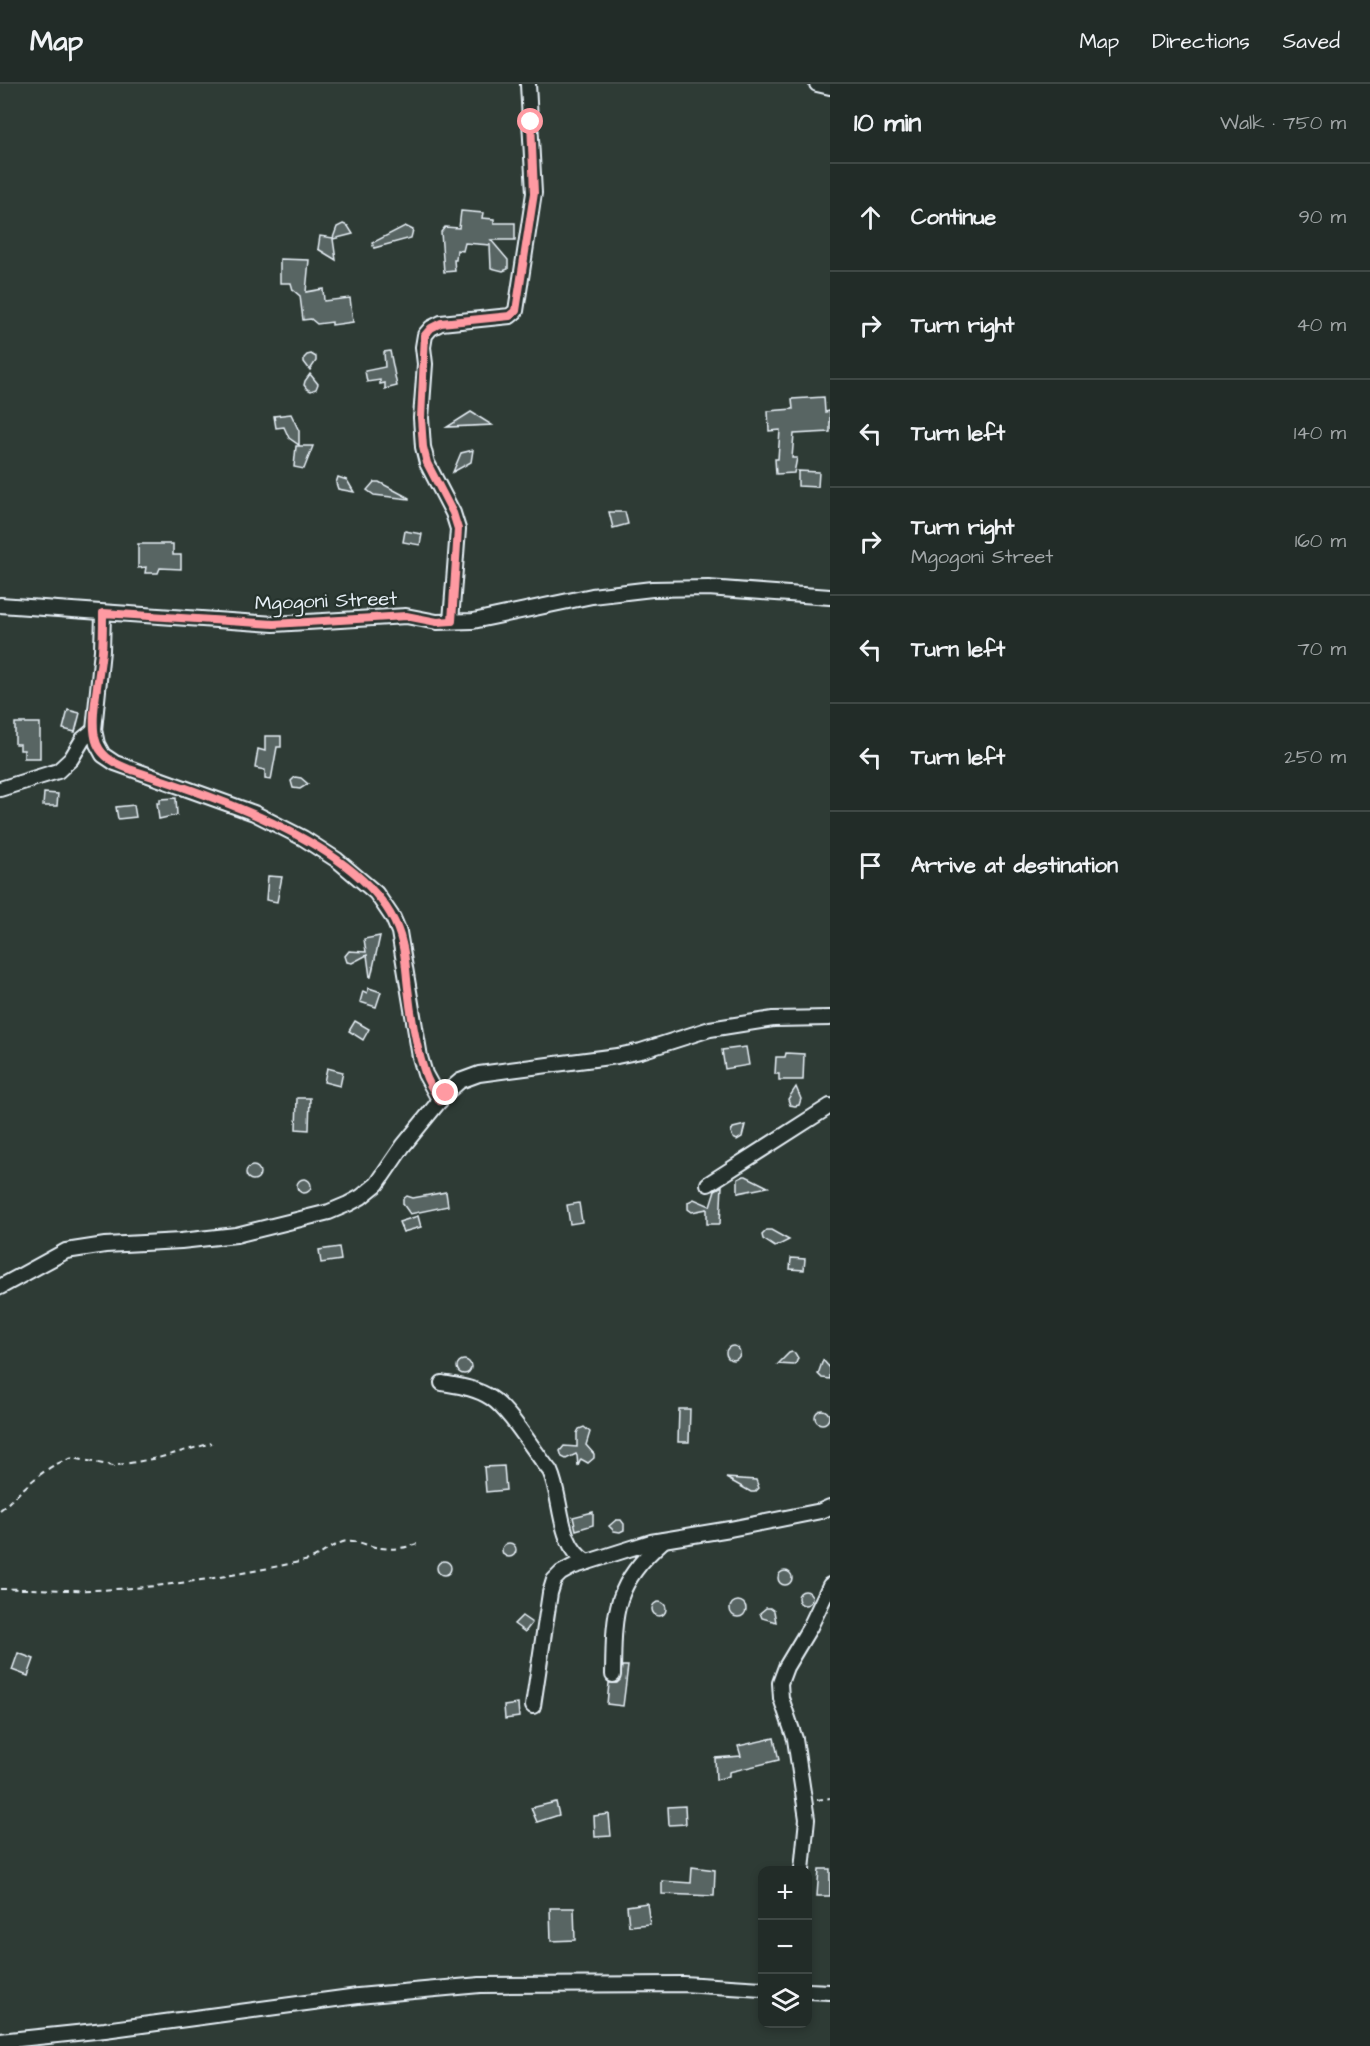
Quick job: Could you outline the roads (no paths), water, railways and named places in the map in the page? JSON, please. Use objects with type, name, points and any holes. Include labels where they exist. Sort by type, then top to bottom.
[{"type":"street","points":[[452,621],[458,529],[453,513],[427,463],[423,447],[421,418],[425,364],[424,341],[425,335],[431,328],[441,323],[510,316],[516,311],[534,193],[528,84]]},
{"type":"street","points":[[817,84],[830,87]]},
{"type":"street","name":"Mgogoni Street","points":[[0,605],[274,624],[406,616],[437,622],[473,621],[592,596],[652,589],[708,588],[830,597]]},
{"type":"street","points":[[103,613],[102,650],[94,730],[97,744],[104,755],[115,763],[254,813],[303,838],[337,860],[376,893],[393,918],[399,932],[420,1057],[425,1074],[440,1101]]},
{"type":"street","points":[[0,789],[58,771],[71,759],[83,739],[94,730]]},
{"type":"street","points":[[0,1287],[66,1251],[87,1247],[236,1235],[338,1208],[361,1197],[377,1184],[409,1137],[440,1101],[460,1082],[479,1074],[641,1052],[710,1029],[762,1021],[830,1018]]},
{"type":"street","points":[[708,1184],[830,1106]]},
{"type":"street","points":[[442,1383],[472,1388],[492,1398],[502,1407],[550,1471],[568,1539],[580,1557],[587,1562]]},
{"type":"street","points":[[533,1706],[548,1603],[554,1580],[561,1573],[587,1562],[665,1538],[730,1529],[821,1511],[830,1507]]},
{"type":"street","points":[[613,1675],[616,1610],[623,1590],[639,1563],[665,1538]]},
{"type":"street","points":[[801,1866],[807,1819],[795,1739],[781,1698],[780,1683],[786,1667],[810,1627],[830,1585]]},
{"type":"street","points":[[0,2041],[105,2030],[358,1996],[480,1985],[683,1984],[758,1989]]},
{"type":"street","points":[[812,1992],[830,1992]]}]
